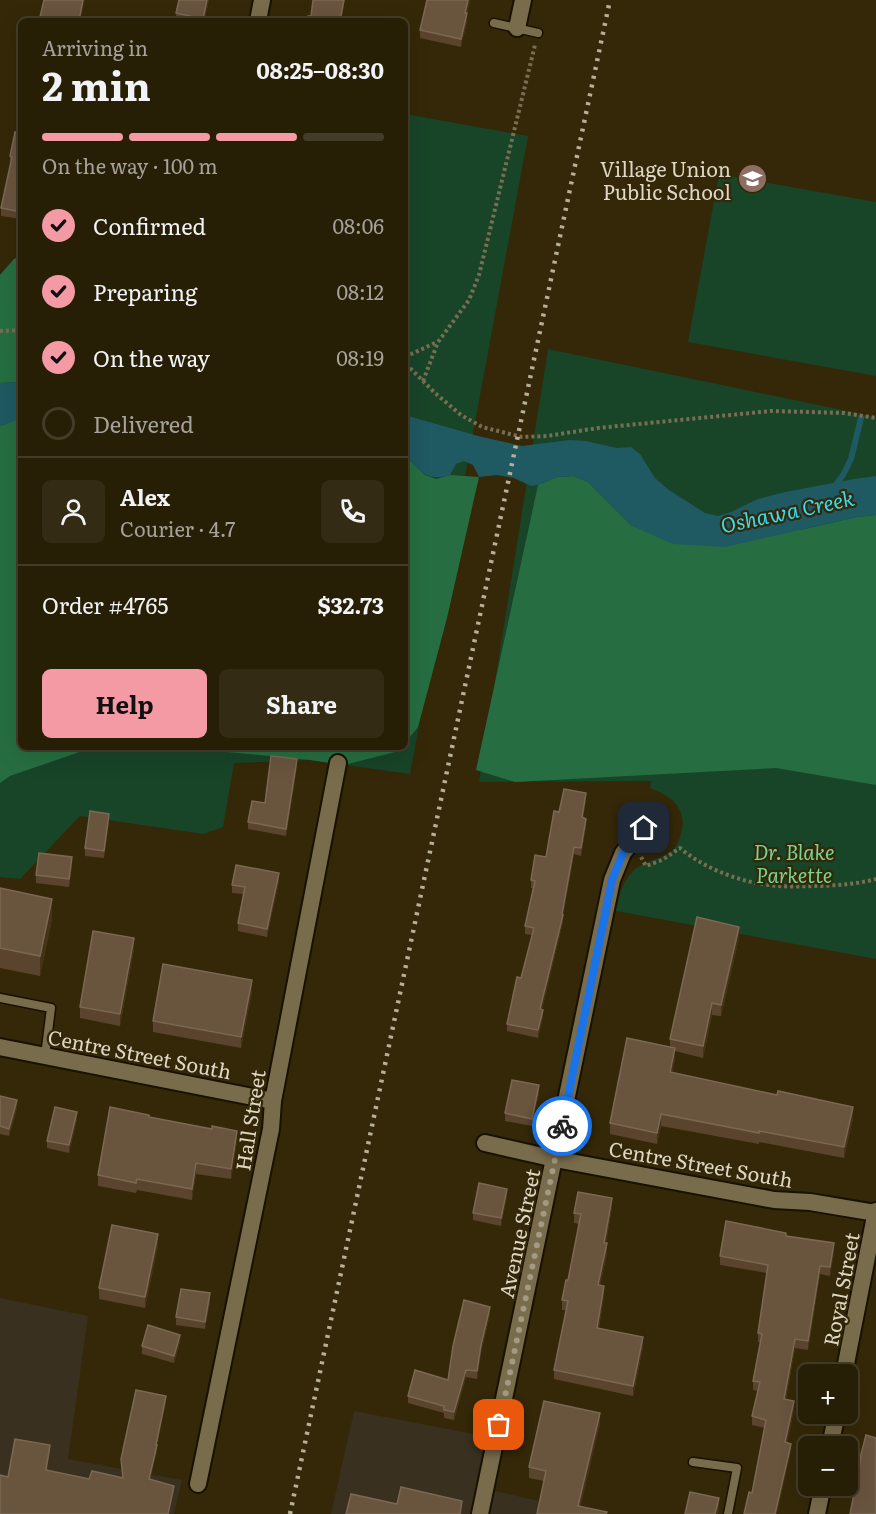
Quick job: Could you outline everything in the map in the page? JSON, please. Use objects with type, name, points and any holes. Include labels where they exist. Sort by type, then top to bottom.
[{"type":"street","points":[[259,18],[262,0]]},
{"type":"street","points":[[517,28],[523,0]]},
{"type":"street","name":"Hall Street","points":[[198,1484],[271,1129],[273,1101],[338,763]]},
{"type":"street","name":"Avenue Street","points":[[480,1514],[612,880],[623,853],[644,828]]},
{"type":"street","name":"Centre Street South","points":[[0,1047],[273,1101]]},
{"type":"street","name":"Centre Street South","points":[[485,1143],[555,1159],[774,1200],[810,1202],[876,1213]]},
{"type":"street","name":"Royal Street","points":[[846,1364],[876,1213]]},
{"type":"street","points":[[817,1514],[821,1496]]},
{"type":"lane","points":[[494,23],[538,33]]},
{"type":"lane","points":[[0,998],[51,1008],[45,1056]]},
{"type":"lane","points":[[693,1462],[737,1468],[728,1514]]},
{"type":"path","points":[[423,381],[438,342],[470,300],[479,275],[538,33]]},
{"type":"path","points":[[0,331],[18,330]]},
{"type":"path","points":[[408,356],[438,342]]},
{"type":"path","points":[[408,367],[462,415],[482,427],[522,437],[771,411],[844,413],[876,418]]},
{"type":"path","points":[[631,843],[646,866],[662,860],[680,848],[723,873],[776,886],[842,885],[876,879]]},
{"type":"shaded area","points":[[0,1298],[88,1316],[68,1459],[182,1480],[174,1514],[0,1514]]},
{"type":"shaded area","points":[[354,1411],[505,1440],[495,1491],[596,1514],[331,1514]]},
{"type":"green space","points":[[408,115],[528,136],[410,774],[310,760],[234,763],[223,827],[204,834],[80,816],[20,879],[0,877],[0,275],[18,257],[18,750],[408,750]]},
{"type":"green space","points":[[719,174],[876,202],[876,376],[688,342]]},
{"type":"green space","points":[[18,257],[18,382],[0,383],[0,275]]},
{"type":"green space","name":"Dr. Blake Parkette","points":[[548,349],[876,417],[876,959],[616,911],[623,885],[632,872],[672,851],[680,837],[681,812],[672,800],[650,788],[651,781],[479,782]]},
{"type":"green space","points":[[18,419],[18,750],[85,750],[10,776],[0,783],[0,426]]},
{"type":"green space","points":[[408,459],[425,475],[436,479],[450,475],[479,477],[447,618],[418,727],[408,739]]},
{"type":"green space","points":[[573,476],[588,482],[632,526],[800,530],[876,515],[876,785],[776,768],[515,782],[476,770],[538,485],[557,477]]},
{"type":"green space","points":[[214,750],[400,750],[344,765]]},
{"type":"water","points":[[18,382],[18,419],[0,426],[0,383]]},
{"type":"water","name":"Oshawa Creek","points":[[408,416],[522,446],[570,440],[617,448],[631,447],[640,454],[655,478],[669,490],[705,513],[718,516],[758,499],[785,492],[876,476],[876,515],[857,517],[725,547],[673,544],[632,526],[588,482],[573,476],[557,477],[531,486],[514,478],[497,475],[479,477],[473,465],[464,461],[456,464],[450,475],[442,477],[429,476],[408,459]]},
{"type":"building","points":[[44,0],[83,0],[80,18],[40,18]]},
{"type":"building","points":[[179,0],[207,0],[203,18],[176,13]]},
{"type":"building","points":[[313,0],[344,0],[341,18],[308,18],[311,16]]},
{"type":"building","points":[[427,0],[468,0],[461,39],[420,30]]},
{"type":"building","points":[[15,132],[18,132],[18,211],[1,208]]},
{"type":"building","points":[[271,756],[297,759],[286,829],[248,822],[252,801],[265,803]]},
{"type":"building","points":[[564,789],[586,793],[582,817],[586,819],[581,848],[574,847],[563,915],[540,1009],[543,1010],[538,1030],[507,1024],[517,977],[521,978],[534,928],[525,926],[535,881],[531,880],[535,855],[546,857],[554,811],[559,812]]},
{"type":"building","points":[[90,811],[109,814],[104,851],[85,848]]},
{"type":"building","points":[[39,853],[72,857],[69,879],[36,875]]},
{"type":"building","points":[[236,865],[279,873],[267,929],[238,923],[245,887],[232,885]]},
{"type":"building","points":[[0,888],[52,899],[40,956],[0,948]]},
{"type":"building","points":[[697,917],[739,927],[721,1005],[712,1003],[703,1046],[670,1039]]},
{"type":"building","points":[[93,931],[134,938],[120,1014],[80,1007]]},
{"type":"building","points":[[163,964],[252,980],[241,1037],[153,1021]]},
{"type":"building","points":[[627,1038],[675,1048],[670,1072],[777,1095],[778,1091],[853,1107],[844,1147],[661,1114],[657,1133],[610,1123]]},
{"type":"building","points":[[512,1080],[539,1085],[532,1119],[505,1113]]},
{"type":"building","points":[[0,1096],[17,1100],[9,1129],[0,1126]]},
{"type":"building","points":[[55,1107],[77,1112],[69,1145],[47,1141]]},
{"type":"building","points":[[110,1107],[212,1129],[212,1126],[237,1131],[231,1169],[196,1163],[192,1189],[137,1179],[136,1183],[98,1175]]},
{"type":"building","points":[[479,1183],[507,1189],[501,1218],[473,1213]]},
{"type":"building","points":[[578,1192],[612,1198],[604,1243],[607,1243],[598,1285],[604,1286],[597,1328],[643,1337],[633,1386],[554,1370],[568,1301],[562,1300],[581,1214],[574,1213]]},
{"type":"building","points":[[726,1221],[786,1233],[786,1236],[834,1243],[830,1267],[820,1266],[808,1341],[795,1339],[784,1399],[794,1401],[785,1442],[791,1444],[775,1514],[744,1514],[749,1492],[752,1493],[766,1420],[752,1416],[760,1382],[753,1381],[762,1334],[758,1333],[768,1265],[720,1256]]},
{"type":"building","points":[[112,1225],[158,1234],[145,1297],[99,1288]]},
{"type":"building","points":[[181,1289],[210,1293],[205,1322],[176,1317]]},
{"type":"building","points":[[464,1300],[490,1307],[477,1371],[466,1370],[454,1412],[444,1410],[444,1406],[408,1396],[415,1370],[448,1380]]},
{"type":"building","points":[[148,1325],[180,1335],[174,1356],[142,1346]]},
{"type":"building","points":[[136,1390],[166,1396],[149,1479],[174,1486],[168,1514],[0,1514],[0,1475],[8,1477],[15,1439],[50,1445],[46,1470],[89,1479],[92,1471],[123,1478],[121,1459]]},
{"type":"building","points":[[544,1401],[600,1413],[578,1506],[607,1512],[606,1514],[537,1514],[546,1471],[529,1467]]},
{"type":"building","points":[[866,1435],[876,1438],[876,1514],[850,1514],[854,1496],[858,1496],[860,1458]]},
{"type":"building","points":[[401,1487],[462,1501],[460,1514],[346,1514],[351,1494],[397,1504]]},
{"type":"building","points":[[690,1492],[719,1498],[715,1514],[685,1514]]},
{"type":"waterway","name":"Oshawa Creek","points":[[834,487],[851,459],[861,418]]},
{"type":"railway","points":[[290,1514],[610,0]]},
{"type":"way so far","points":[[499,1425],[562,1126]]},
{"type":"place","name":"Village Union Public School","points":[[752,179]]},
{"type":"route","points":[[562,1126],[612,880],[623,853],[644,828]]}]
